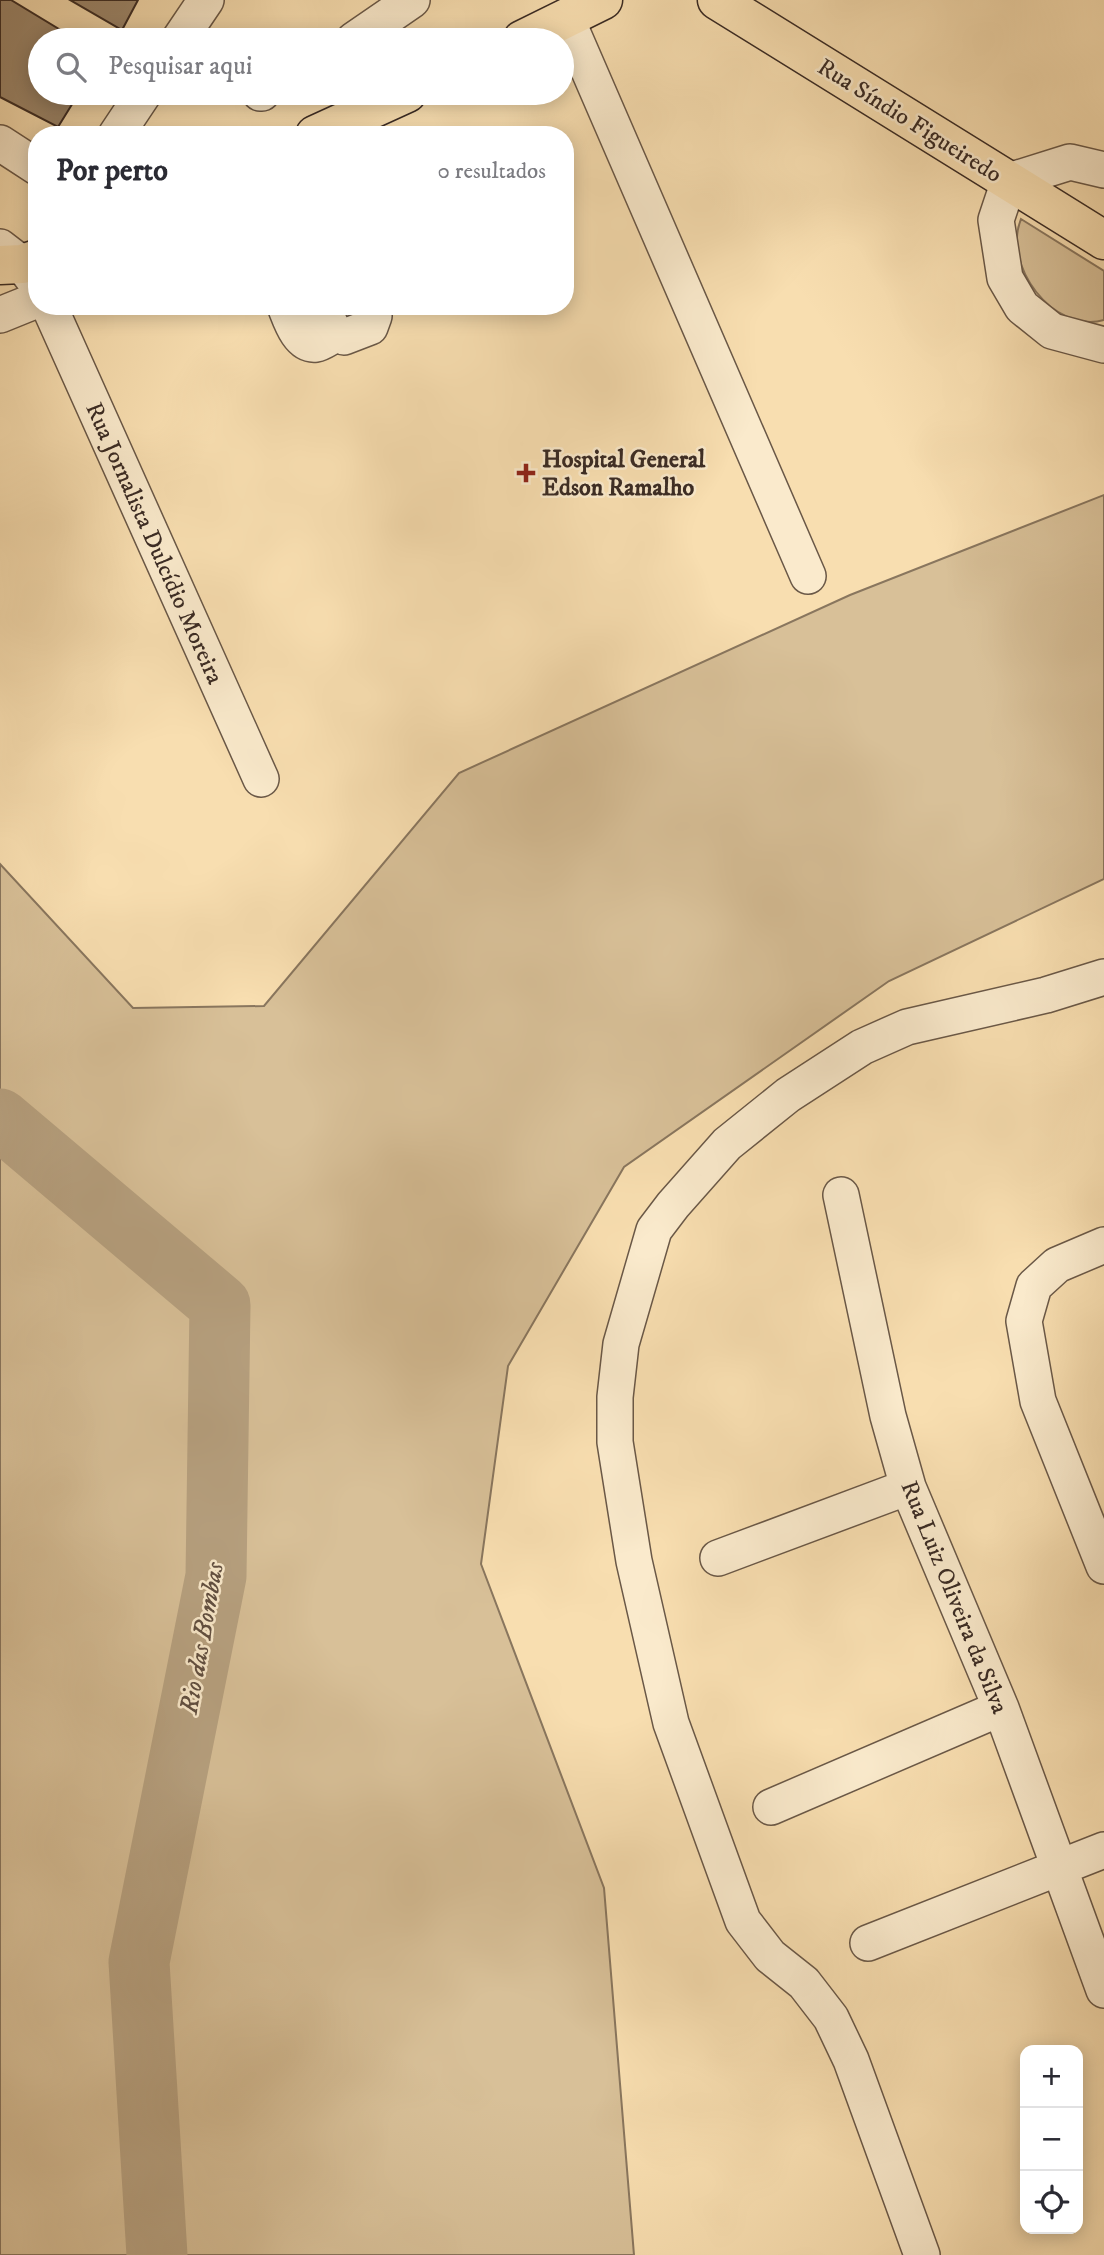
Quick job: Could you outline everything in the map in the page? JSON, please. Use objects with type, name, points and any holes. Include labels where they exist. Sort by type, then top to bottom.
[{"type":"main road","points":[[549,28],[603,0]]},
{"type":"main road","name":"Rua Síndio Figueiredo","points":[[717,0],[1104,240]]},
{"type":"main road","points":[[335,126],[381,105]]},
{"type":"street","points":[[187,28],[206,0]]},
{"type":"street","points":[[371,28],[412,0]]},
{"type":"street","points":[[567,20],[570,28]]},
{"type":"street","points":[[574,36],[808,576]]},
{"type":"street","points":[[123,126],[136,105]]},
{"type":"street","points":[[0,143],[28,161]]},
{"type":"street","points":[[1104,170],[1070,162],[1009,181],[996,220],[1005,278],[1022,307],[1052,331],[1104,345]]},
{"type":"street","points":[[0,315],[28,304]]},
{"type":"street","name":"Rua Jornalista Dulcídio Moreira","points":[[53,315],[261,779]]},
{"type":"street","points":[[289,315],[297,333],[306,341],[316,344],[329,320],[348,337],[367,329],[374,315]]},
{"type":"street","points":[[922,2255],[851,2060],[831,2018],[804,1983],[770,1956],[743,1921],[671,1723],[635,1561],[615,1441],[615,1397],[621,1345],[654,1230],[727,1144],[788,1095],[862,1047],[907,1027],[1046,995],[1104,977]]},
{"type":"street","name":"Rua Luiz Oliveira da Silva","points":[[841,1195],[888,1416],[908,1487],[1001,1709],[1104,1990]]},
{"type":"street","points":[[1104,1245],[1057,1265],[1034,1286],[1024,1321],[1038,1401],[1104,1566]]},
{"type":"street","points":[[718,1558],[908,1487]]},
{"type":"street","points":[[771,1807],[1001,1709]]},
{"type":"street","points":[[868,1943],[1104,1850]]},
{"type":"shaded area","points":[[1021,219],[1104,271],[1104,320],[1085,322],[1067,317],[1050,306],[1036,292],[1025,275],[1019,256],[1017,237]]},
{"type":"shaded area","points":[[1104,495],[1104,879],[889,981],[624,1167],[508,1366],[481,1564],[604,1888],[634,2255],[0,2255],[0,864],[133,1008],[264,1006],[459,773],[850,595]]},
{"type":"building","points":[[0,0],[11,0],[57,28],[28,28],[28,105],[72,105],[56,126],[0,97]]},
{"type":"building","points":[[70,0],[138,0],[123,28],[119,28]]},
{"type":"waterway","name":"Rio das Bombas","points":[[0,1119],[220,1305],[216,1576],[139,1962],[157,2255]]},
{"type":"place","name":"Hospital General Edson Ramalho","points":[[526,473]]}]
